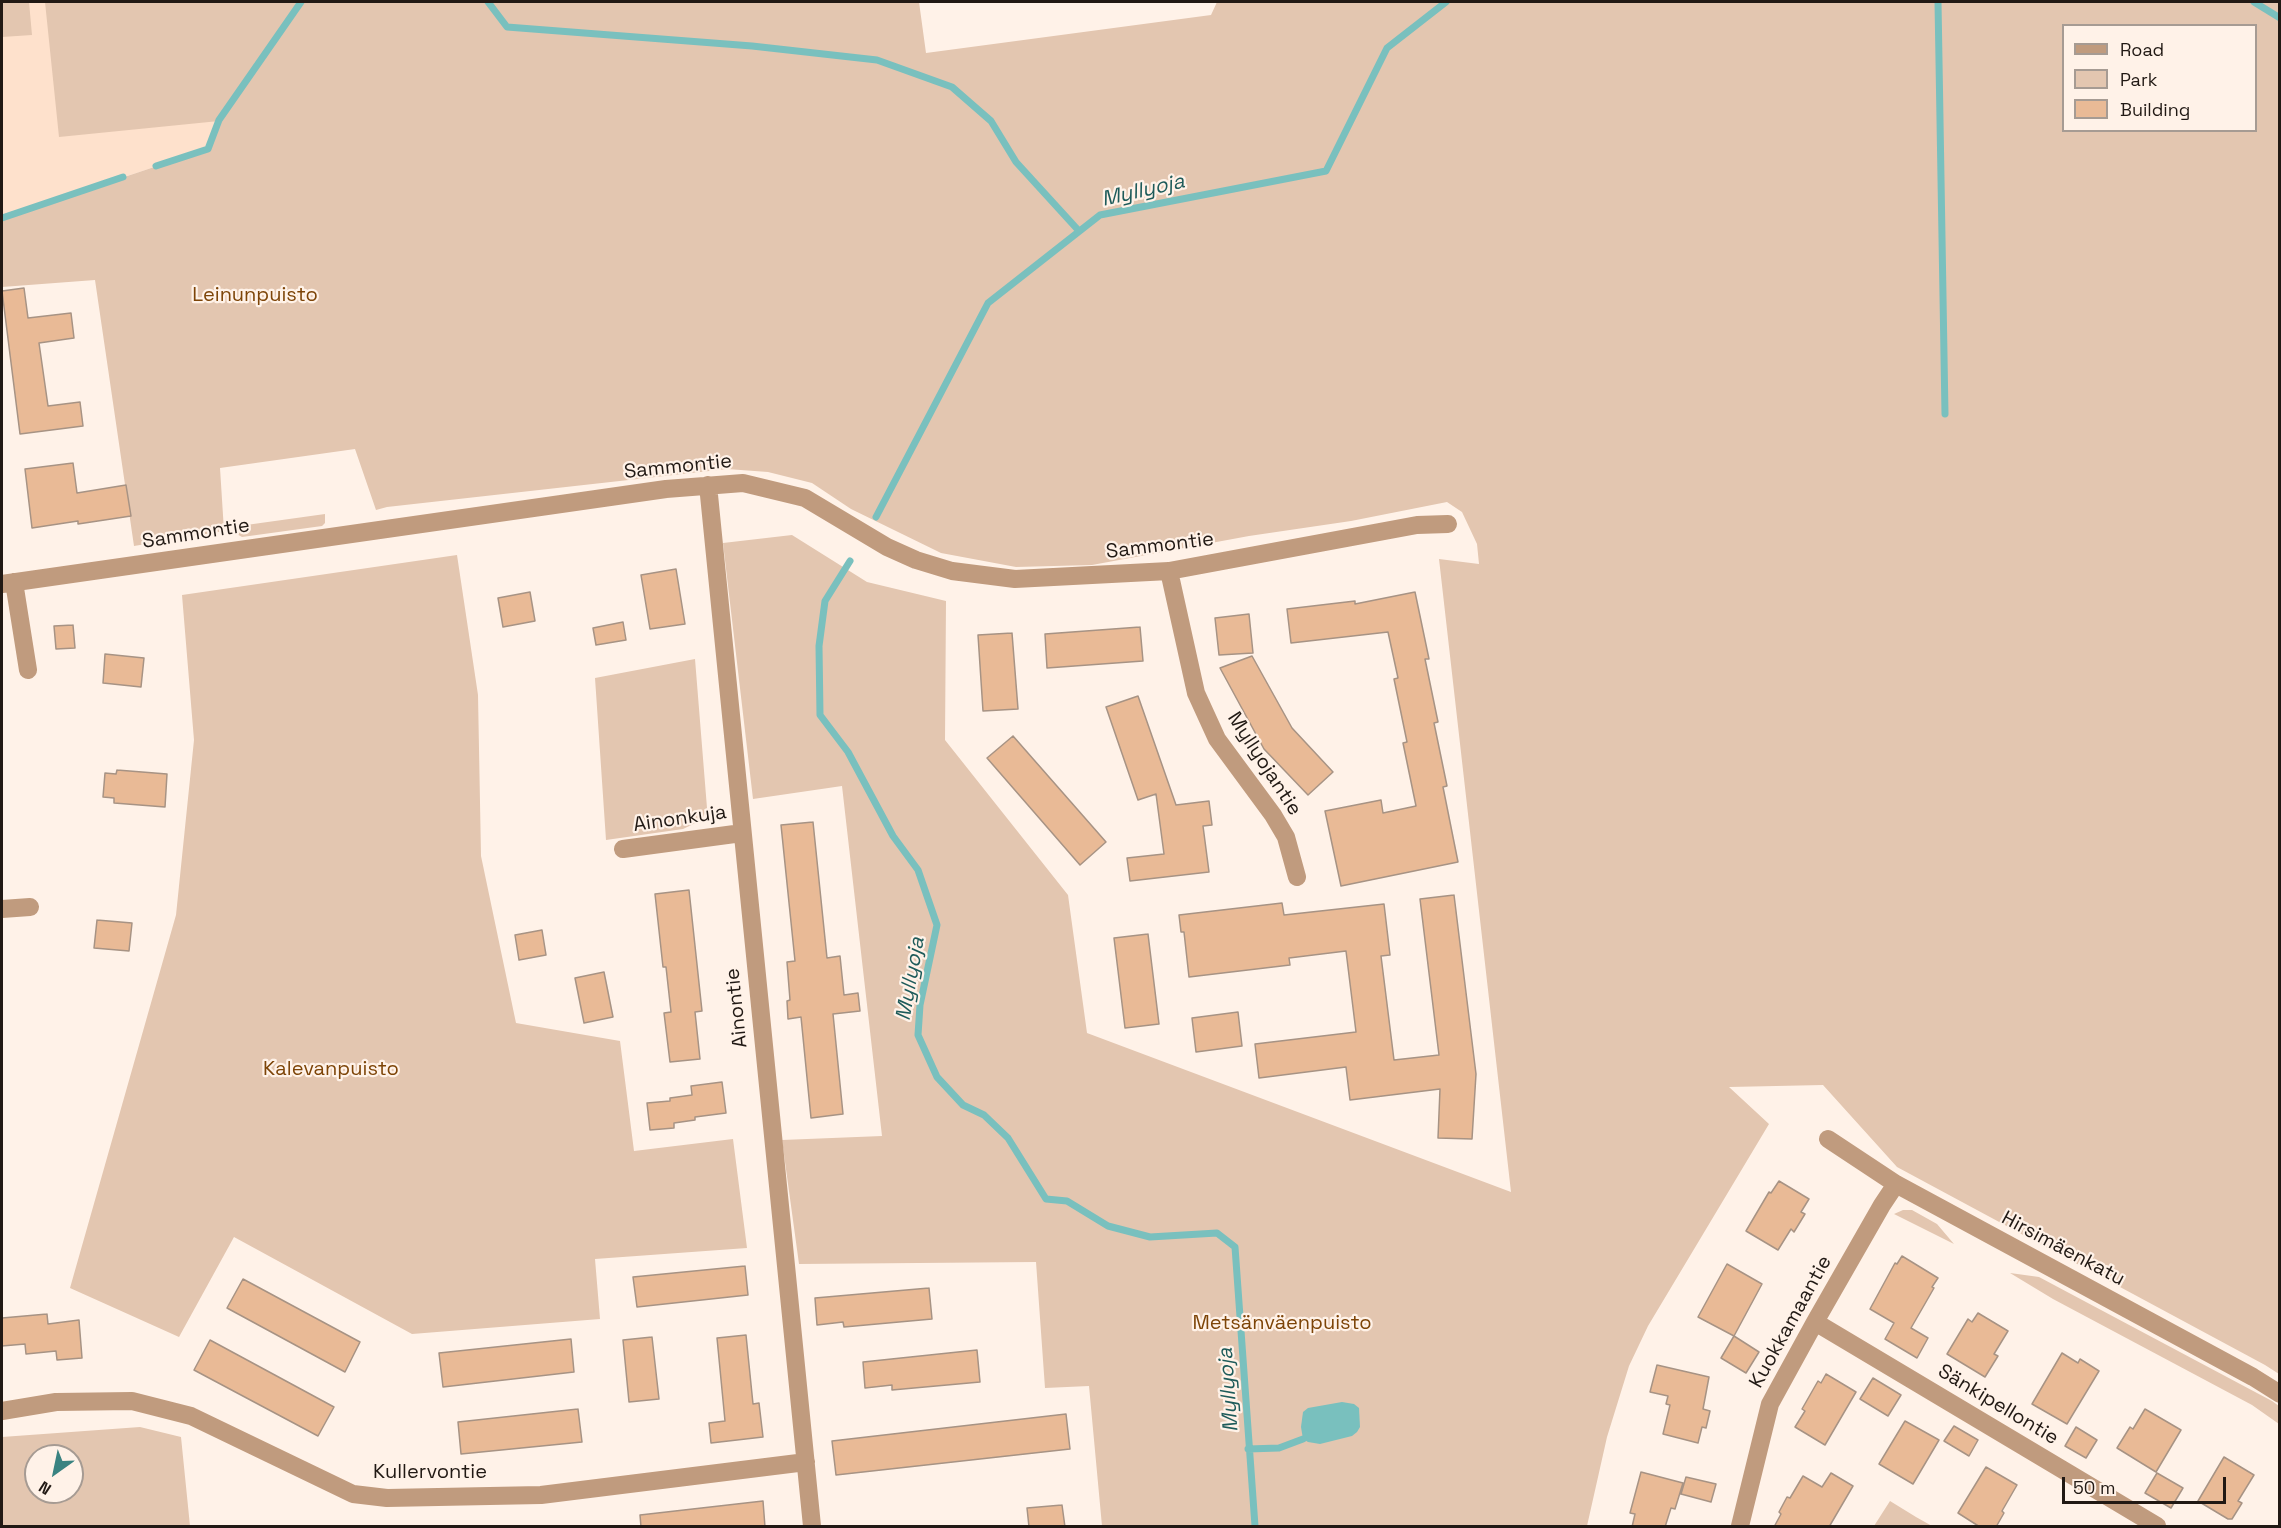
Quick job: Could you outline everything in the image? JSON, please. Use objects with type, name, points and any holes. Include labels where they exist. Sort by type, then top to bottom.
[{"type":"street","name":"Sammontie","points":[[5,579],[708,485],[743,483],[805,498],[887,547],[916,560],[952,571],[1015,579],[1169,571],[1417,525],[1449,524]]},
{"type":"street","name":"Ainontie","points":[[708,485],[812,1527]]},
{"type":"street","name":"Myllyojantie","points":[[1169,571],[1196,693],[1217,739],[1273,815],[1286,837],[1297,877]]},
{"type":"street","points":[[5,579],[28,670]]},
{"type":"street","name":"Ainonkuja","points":[[623,849],[742,833]]},
{"type":"street","points":[[2,909],[30,907]]},
{"type":"street","name":"Hirsimäenkatu","points":[[1828,1139],[1896,1185],[2253,1377],[2280,1394]]},
{"type":"street","name":"Kuokkamaantie","points":[[1740,1527],[1770,1404],[1882,1204],[1896,1185]]},
{"type":"street","name":"Sänkipellontie","points":[[1815,1322],[2157,1527]]},
{"type":"street","name":"Kullervontie","points":[[2,1411],[56,1402],[132,1401],[191,1416],[353,1494],[387,1498],[541,1496],[806,1462]]},
{"type":"shaded area","points":[[2,2],[207,2],[219,120],[208,149],[2,218]]},
{"type":"green space","points":[[2,2],[29,2],[32,35],[2,37]]},
{"type":"green space","points":[[45,2],[919,2],[926,53],[1211,15],[1217,2],[2279,2],[2279,1374],[1897,1167],[1823,1085],[1729,1087],[1769,1124],[1648,1326],[1629,1366],[1607,1437],[1587,1526],[1102,1526],[1089,1386],[1045,1388],[1036,1262],[799,1264],[782,1140],[882,1136],[842,786],[753,799],[723,543],[792,535],[867,582],[946,601],[945,740],[1068,895],[1087,1033],[1511,1192],[1439,559],[1479,564],[1477,544],[1462,512],[1447,502],[1351,521],[1249,536],[1092,565],[1016,567],[941,553],[851,509],[812,483],[768,472],[727,469],[376,510],[355,449],[220,468],[224,531],[134,546],[95,280],[2,287],[2,218],[208,149],[219,121],[59,137]]},
{"type":"green space","points":[[325,514],[325,523],[322,526],[242,537],[235,533],[235,528],[239,526]]},
{"type":"green space","name":"Kalevanpuisto","points":[[457,555],[478,695],[481,856],[516,1023],[620,1041],[634,1151],[733,1139],[747,1248],[595,1259],[600,1319],[412,1334],[234,1237],[179,1337],[70,1288],[176,915],[194,740],[182,595]]},
{"type":"green space","points":[[695,659],[707,808],[702,820],[683,829],[606,840],[595,678]]},
{"type":"green space","points":[[1903,1210],[1912,1210],[1937,1224],[1954,1244],[1894,1214]]},
{"type":"green space","points":[[2010,1273],[2039,1277],[2272,1401],[2279,1406],[2279,1424],[2252,1405],[2053,1299]]},
{"type":"green space","points":[[140,1427],[181,1437],[190,1526],[2,1526],[2,1437]]},
{"type":"green space","points":[[1890,1501],[1916,1517],[1932,1526],[1874,1526]]},
{"type":"water","points":[[1342,1402],[1354,1404],[1359,1408],[1360,1427],[1357,1432],[1352,1436],[1320,1444],[1303,1439],[1301,1427],[1303,1412],[1308,1408]]},
{"type":"building","points":[[24,288],[28,318],[71,313],[74,338],[39,343],[48,406],[80,402],[83,426],[20,434],[2,291]]},
{"type":"building","points":[[73,463],[77,493],[126,485],[131,516],[32,528],[25,469]]},
{"type":"building","points":[[676,569],[685,624],[650,629],[641,575]]},
{"type":"building","points":[[530,592],[535,621],[503,627],[498,598]]},
{"type":"building","points":[[1415,592],[1429,659],[1425,659],[1438,722],[1434,723],[1447,786],[1443,787],[1458,862],[1341,886],[1325,811],[1381,800],[1383,813],[1416,806],[1403,743],[1407,742],[1394,679],[1398,678],[1388,632],[1291,643],[1287,609],[1355,601],[1355,604]]},
{"type":"building","points":[[1249,614],[1253,653],[1219,655],[1215,618]]},
{"type":"building","points":[[623,622],[626,640],[596,645],[593,628]]},
{"type":"building","points":[[73,625],[75,648],[56,649],[54,626]]},
{"type":"building","points":[[1140,627],[1143,661],[1047,668],[1045,634]]},
{"type":"building","points":[[1012,633],[1018,709],[983,711],[978,635]]},
{"type":"building","points":[[105,654],[144,658],[141,687],[103,683]]},
{"type":"building","points":[[1252,656],[1292,728],[1333,772],[1308,795],[1264,749],[1220,668]]},
{"type":"building","points":[[1138,696],[1176,805],[1209,801],[1212,825],[1203,826],[1209,872],[1130,881],[1127,858],[1164,854],[1156,794],[1138,800],[1106,707]]},
{"type":"building","points":[[1013,736],[1106,842],[1080,865],[987,758]]},
{"type":"building","points":[[117,770],[167,774],[165,807],[114,803],[114,798],[103,797],[105,773],[116,774]]},
{"type":"building","points":[[813,822],[827,958],[840,956],[844,995],[858,993],[860,1011],[833,1014],[843,1114],[811,1118],[801,1017],[788,1019],[787,1001],[790,1000],[787,962],[795,961],[781,825]]},
{"type":"building","points":[[689,890],[702,1011],[695,1012],[700,1059],[670,1062],[664,1013],[671,1012],[666,967],[663,967],[655,894]]},
{"type":"building","points":[[1454,895],[1476,1074],[1472,1139],[1438,1138],[1440,1089],[1350,1100],[1346,1067],[1259,1078],[1255,1044],[1356,1032],[1346,951],[1289,958],[1290,965],[1189,977],[1184,932],[1181,932],[1179,915],[1282,903],[1284,915],[1384,904],[1390,955],[1381,956],[1394,1060],[1439,1055],[1420,899]]},
{"type":"building","points":[[97,920],[132,923],[129,951],[94,948]]},
{"type":"building","points":[[542,930],[546,955],[519,960],[515,935]]},
{"type":"building","points":[[1148,934],[1159,1024],[1125,1028],[1114,938]]},
{"type":"building","points":[[604,972],[613,1017],[584,1023],[575,978]]},
{"type":"building","points":[[1238,1012],[1242,1046],[1196,1052],[1192,1018]]},
{"type":"building","points":[[722,1082],[726,1113],[695,1117],[695,1120],[674,1123],[674,1128],[650,1130],[647,1103],[670,1101],[670,1098],[692,1095],[691,1086]]},
{"type":"building","points":[[1779,1181],[1809,1199],[1801,1212],[1805,1214],[1794,1232],[1791,1229],[1778,1250],[1746,1231],[1769,1192],[1771,1193]]},
{"type":"building","points":[[1902,1256],[1938,1278],[1911,1328],[1928,1338],[1917,1358],[1885,1339],[1894,1323],[1870,1309],[1895,1263],[1897,1264]]},
{"type":"building","points":[[1727,1264],[1762,1284],[1734,1336],[1698,1317]]},
{"type":"building","points":[[745,1266],[748,1295],[637,1307],[633,1277]]},
{"type":"building","points":[[243,1279],[360,1342],[345,1372],[227,1308]]},
{"type":"building","points":[[929,1288],[932,1319],[844,1327],[843,1322],[817,1325],[815,1298]]},
{"type":"building","points":[[1978,1313],[2008,1331],[1994,1354],[1998,1356],[1985,1377],[1947,1354],[1968,1319],[1972,1322]]},
{"type":"building","points":[[47,1314],[48,1324],[79,1320],[82,1358],[57,1360],[56,1351],[26,1354],[25,1344],[2,1346],[2,1318]]},
{"type":"building","points":[[746,1335],[753,1404],[759,1403],[763,1437],[711,1443],[709,1423],[725,1421],[717,1338]]},
{"type":"building","points":[[1734,1336],[1759,1352],[1746,1373],[1721,1358]]},
{"type":"building","points":[[652,1337],[659,1399],[629,1402],[623,1340]]},
{"type":"building","points":[[571,1339],[574,1372],[443,1387],[439,1353]]},
{"type":"building","points":[[210,1340],[334,1407],[318,1436],[194,1370]]},
{"type":"building","points":[[977,1350],[980,1382],[892,1390],[892,1385],[865,1388],[863,1362]]},
{"type":"building","points":[[2062,1353],[2078,1363],[2080,1359],[2099,1371],[2067,1424],[2032,1404]]},
{"type":"building","points":[[1657,1365],[1709,1377],[1703,1409],[1710,1411],[1706,1428],[1702,1427],[1698,1443],[1663,1434],[1670,1405],[1666,1404],[1668,1396],[1650,1392]]},
{"type":"building","points":[[1826,1374],[1856,1392],[1825,1445],[1795,1427],[1818,1381],[1821,1383]]},
{"type":"building","points":[[1873,1378],[1901,1395],[1888,1416],[1860,1399]]},
{"type":"building","points":[[578,1409],[582,1442],[461,1454],[458,1422]]},
{"type":"building","points":[[2145,1409],[2181,1430],[2156,1472],[2117,1448],[2130,1427],[2133,1429]]},
{"type":"building","points":[[1066,1414],[1070,1449],[836,1475],[832,1441]]},
{"type":"building","points":[[1905,1421],[1939,1440],[1913,1484],[1879,1464]]},
{"type":"building","points":[[1954,1426],[1978,1440],[1969,1456],[1944,1441]]},
{"type":"building","points":[[2076,1427],[2097,1440],[2086,1458],[2065,1446]]},
{"type":"building","points":[[2224,1457],[2254,1475],[2238,1501],[2242,1503],[2232,1519],[2228,1519],[2198,1501]]},
{"type":"building","points":[[1986,1467],[2017,1485],[1996,1527],[1980,1527],[1958,1513]]},
{"type":"building","points":[[1641,1472],[1683,1483],[1675,1509],[1671,1508],[1665,1527],[1632,1527],[1635,1514],[1630,1513]]},
{"type":"building","points":[[1831,1473],[1853,1486],[1829,1527],[1774,1527],[1787,1497],[1790,1498],[1803,1476],[1822,1487]]},
{"type":"building","points":[[2157,1473],[2183,1488],[2171,1508],[2145,1493]]},
{"type":"building","points":[[1686,1477],[1716,1484],[1711,1502],[1681,1494]]},
{"type":"building","points":[[763,1501],[765,1527],[641,1527],[640,1515]]},
{"type":"building","points":[[1062,1505],[1065,1527],[1029,1527],[1027,1508]]},
{"type":"waterway","points":[[156,166],[208,149],[219,120],[301,2]]},
{"type":"waterway","points":[[488,2],[507,27],[752,46],[877,60],[952,87],[991,121],[1016,162],[1079,231]]},
{"type":"waterway","name":"Myllyoja","points":[[876,517],[988,303],[1100,215],[1326,171],[1387,48],[1446,2]]},
{"type":"waterway","points":[[1938,2],[1945,414]]},
{"type":"waterway","points":[[2254,2],[2280,18]]},
{"type":"waterway","points":[[2,218],[123,177]]},
{"type":"waterway","name":"Myllyoja","points":[[850,561],[825,601],[819,646],[820,715],[848,752],[893,836],[918,870],[937,925],[920,1005],[918,1035],[937,1077],[963,1105],[984,1115],[1008,1138],[1046,1199],[1067,1201],[1108,1226],[1150,1237],[1217,1233],[1235,1247],[1255,1526]]},
{"type":"waterway","points":[[1248,1449],[1279,1448],[1303,1439]]},
{"type":"park label","name":"Leinunpuisto","points":[[255,296]]},
{"type":"park label","name":"Metsänväenpuisto","points":[[1282,1324]]}]
